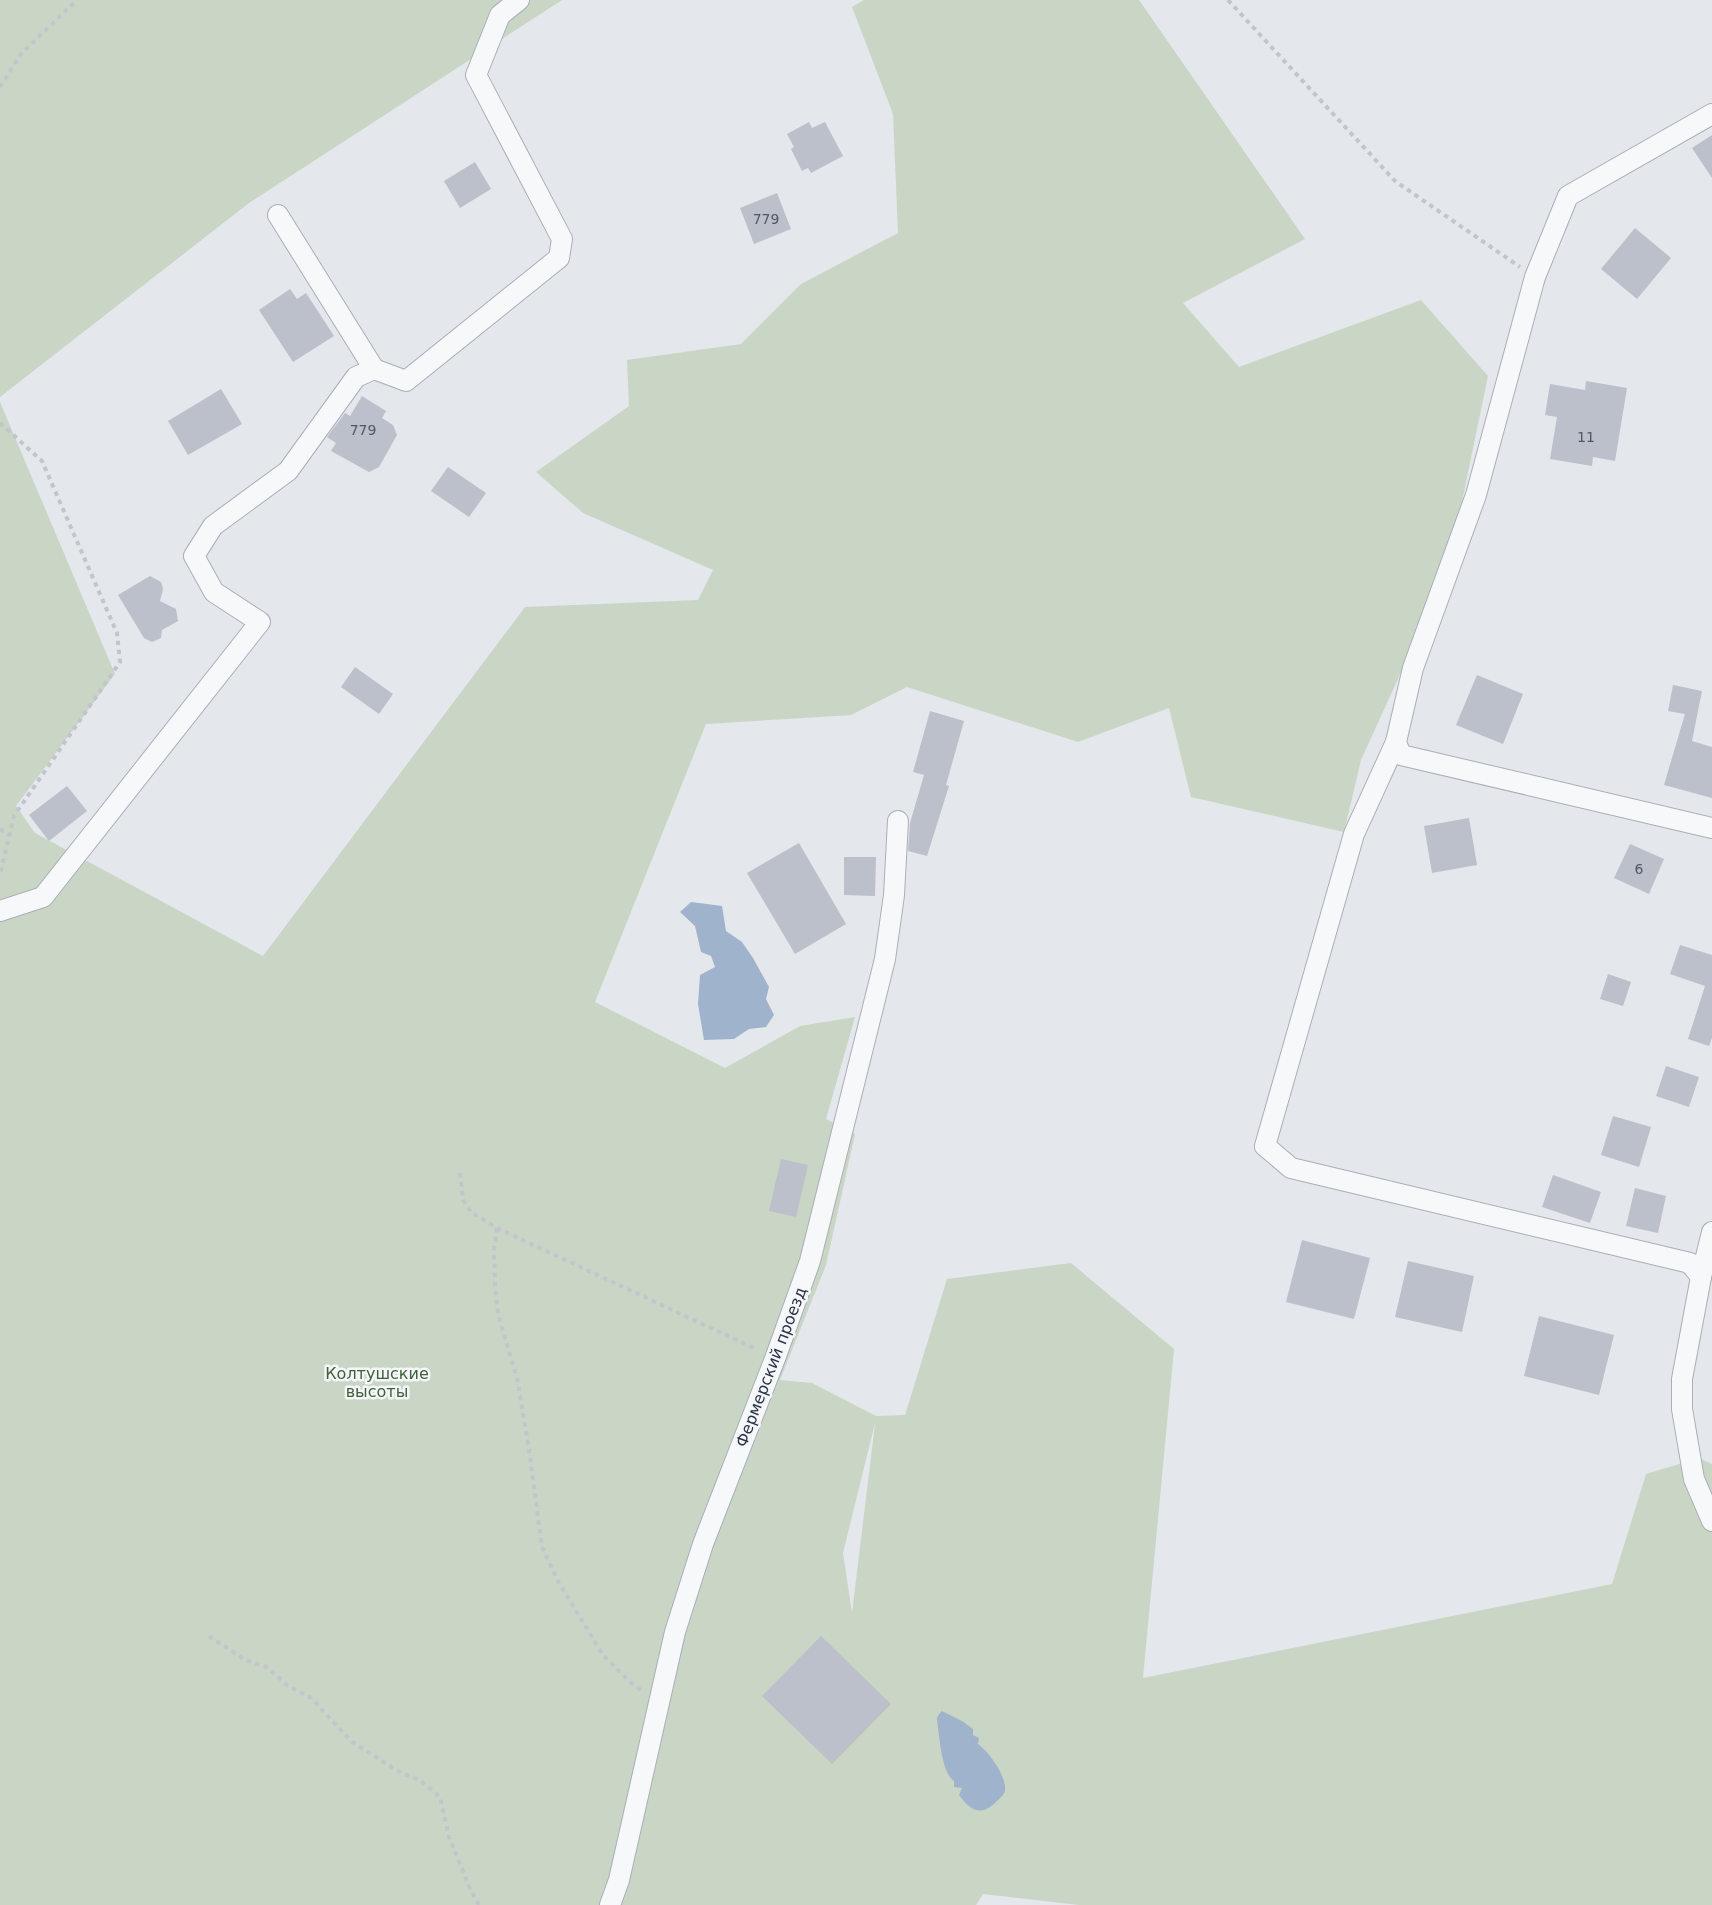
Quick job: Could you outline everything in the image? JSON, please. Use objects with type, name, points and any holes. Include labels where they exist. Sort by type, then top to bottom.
[{"type":"street","points":[[278,215],[374,369],[406,381],[559,258],[562,239],[476,75],[500,15],[519,0]]},
{"type":"street","points":[[1701,1277],[1690,1263],[1291,1168],[1265,1146],[1354,834],[1396,742],[1413,668],[1476,495],[1535,277],[1568,196],[1712,114]]},
{"type":"street","points":[[0,911],[43,897],[260,622],[214,592],[194,556],[213,526],[288,471],[356,377],[374,369]]},
{"type":"street","points":[[1396,742],[1401,755],[1712,828]]},
{"type":"street","name":"Фермерский проезд","points":[[610,1905],[619,1880],[675,1632],[703,1544],[810,1262],[885,959],[894,895],[898,821]]},
{"type":"street","points":[[1712,1232],[1682,1379],[1682,1409],[1694,1479],[1712,1521]]},
{"type":"path","points":[[0,87],[21,54],[77,0]]},
{"type":"path","points":[[1228,0],[1395,181],[1535,277]]},
{"type":"path","points":[[0,423],[42,461],[117,633],[120,662],[14,816],[0,874]]},
{"type":"path","points":[[0,829],[9,835]]},
{"type":"path","points":[[460,1173],[463,1200],[471,1212],[497,1228],[750,1347],[776,1356]]},
{"type":"path","points":[[497,1228],[494,1249],[498,1314],[517,1378],[542,1547],[559,1583],[603,1654],[630,1683],[660,1702]]},
{"type":"path","points":[[210,1636],[245,1660],[267,1667],[287,1685],[311,1698],[352,1742],[404,1774],[420,1780],[440,1797],[449,1837],[479,1905]]},
{"type":"green space","points":[[0,0],[562,0],[249,203],[0,397]]},
{"type":"green space","name":"Колтушские высоты","points":[[864,0],[1139,0],[1305,239],[1183,303],[1239,367],[1421,300],[1488,376],[1448,569],[1361,760],[1344,832],[1191,797],[1169,708],[1078,742],[907,687],[851,715],[706,724],[595,1002],[725,1068],[800,1026],[855,1017],[826,1119],[855,1134],[826,1265],[780,1380],[812,1383],[876,1416],[905,1415],[947,1279],[1071,1263],[1174,1349],[1143,1678],[1612,1584],[1646,1474],[1699,1458],[1712,1464],[1712,1905],[1079,1905],[983,1894],[976,1905],[0,1905],[0,402],[115,674],[16,806],[35,833],[263,956],[525,607],[698,600],[713,570],[583,513],[536,472],[629,406],[627,360],[741,344],[801,284],[898,233],[893,114],[852,7]],"holes":[[[875,1423],[852,1613],[843,1553]]]},
{"type":"water","points":[[691,902],[722,906],[726,931],[742,942],[769,987],[766,999],[774,1015],[766,1027],[749,1029],[734,1039],[704,1040],[698,1004],[700,975],[715,967],[711,956],[701,952],[695,926],[680,912]]},
{"type":"water","points":[[942,1711],[973,1729],[973,1735],[979,1738],[978,1744],[992,1758],[1000,1772],[1005,1785],[1004,1792],[991,1807],[981,1811],[972,1808],[959,1795],[962,1788],[954,1787],[954,1781],[947,1771],[942,1756],[937,1719]]},
{"type":"building","points":[[809,122],[812,128],[825,122],[843,156],[811,173],[808,168],[802,171],[791,149],[794,147],[787,134]]},
{"type":"building","points":[[1712,135],[1712,178],[1692,148]]},
{"type":"building","points":[[475,162],[491,189],[460,208],[444,181]]},
{"type":"building","points":[[777,193],[791,229],[754,244],[740,208]]},
{"type":"building","points":[[1635,228],[1671,258],[1637,299],[1601,269]]},
{"type":"building","points":[[290,289],[297,299],[306,293],[334,336],[293,362],[259,310]]},
{"type":"building","points":[[1586,381],[1627,388],[1615,461],[1593,457],[1592,466],[1550,459],[1557,417],[1545,415],[1550,384],[1585,390]]},
{"type":"building","points":[[221,389],[242,424],[188,455],[168,421]]},
{"type":"building","points":[[362,396],[386,411],[382,418],[393,425],[397,435],[379,467],[369,472],[331,451],[336,443],[327,437],[345,413],[350,416]]},
{"type":"building","points":[[448,467],[486,493],[469,517],[431,491]]},
{"type":"building","points":[[150,576],[161,582],[163,589],[160,601],[176,609],[178,621],[162,630],[161,638],[152,642],[144,638],[118,595]]},
{"type":"building","points":[[355,667],[393,694],[379,714],[341,687]]},
{"type":"building","points":[[1477,675],[1523,694],[1503,744],[1456,725]]},
{"type":"building","points":[[1673,685],[1702,691],[1692,741],[1712,747],[1712,798],[1664,785],[1685,714],[1668,711]]},
{"type":"building","points":[[930,711],[964,721],[946,785],[949,786],[927,856],[908,851],[910,823],[924,775],[913,772]]},
{"type":"building","points":[[67,786],[87,811],[49,841],[29,815]]},
{"type":"building","points":[[1469,818],[1477,865],[1432,873],[1424,826]]},
{"type":"building","points":[[799,843],[846,924],[795,954],[747,873]]},
{"type":"building","points":[[1630,844],[1664,859],[1649,894],[1614,878]]},
{"type":"building","points":[[844,857],[876,857],[875,896],[844,895]]},
{"type":"building","points":[[1680,945],[1712,955],[1712,1038],[1709,1046],[1688,1039],[1705,986],[1670,974]]},
{"type":"building","points":[[1608,974],[1631,982],[1623,1006],[1600,999]]},
{"type":"building","points":[[1666,1066],[1699,1077],[1689,1107],[1656,1096]]},
{"type":"building","points":[[1613,1116],[1651,1127],[1639,1167],[1601,1155]]},
{"type":"building","points":[[781,1159],[808,1165],[796,1217],[769,1211]]},
{"type":"building","points":[[1553,1175],[1601,1192],[1590,1223],[1542,1207]]},
{"type":"building","points":[[1635,1188],[1666,1196],[1658,1233],[1626,1226]]},
{"type":"building","points":[[1302,1240],[1370,1258],[1354,1319],[1286,1302]]},
{"type":"building","points":[[1408,1261],[1474,1276],[1462,1332],[1395,1317]]},
{"type":"building","points":[[1539,1316],[1614,1335],[1599,1395],[1524,1376]]},
{"type":"building","points":[[821,1636],[891,1704],[832,1764],[762,1696]]}]
